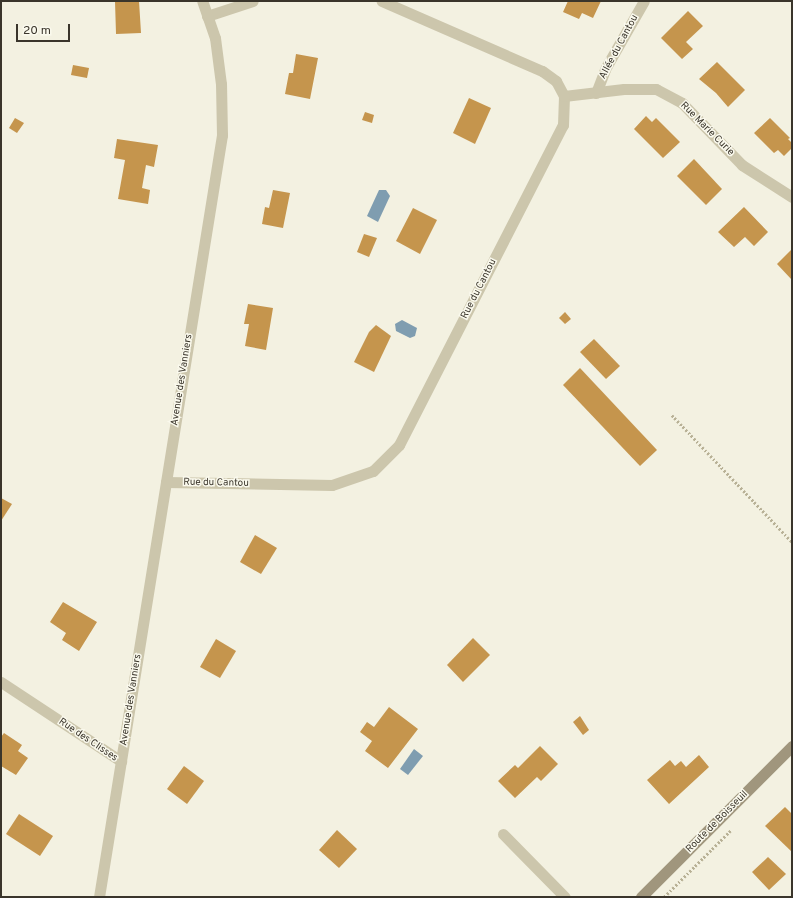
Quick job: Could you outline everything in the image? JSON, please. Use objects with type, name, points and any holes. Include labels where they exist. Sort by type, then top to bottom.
[{"type":"main road","name":"Route de Boisseuil","points":[[641,897],[792,746]]},
{"type":"street","name":"Avenue des Vanniers","points":[[121,760],[222,135],[219,69],[215,38],[202,1]]},
{"type":"street","points":[[207,16],[253,1]]},
{"type":"street","points":[[382,1],[542,71],[556,81],[564,96]]},
{"type":"street","name":"Allée du Cantou","points":[[596,93],[605,68],[644,1]]},
{"type":"street","name":"Rue Marie Curie","points":[[564,96],[624,89],[656,89],[682,103],[742,165],[792,197]]},
{"type":"street","name":"Rue du Cantou","points":[[166,482],[332,485],[373,471],[399,445],[552,147],[562,126],[564,96]]},
{"type":"street","name":"Rue des Clisses","points":[[1,682],[121,760],[99,897]]},
{"type":"street","points":[[503,834],[565,897]]},
{"type":"path","points":[[672,415],[792,542]]},
{"type":"water","points":[[379,190],[386,190],[390,196],[378,222],[367,216]]},
{"type":"water","points":[[402,320],[417,328],[415,336],[410,338],[396,331],[395,324]]},
{"type":"water","points":[[414,749],[423,756],[408,775],[400,769]]},
{"type":"building","points":[[139,1],[141,33],[116,34],[115,2]]},
{"type":"building","points":[[568,1],[601,1],[593,18],[582,13],[579,19],[563,12]]},
{"type":"building","points":[[688,11],[703,26],[686,42],[693,49],[682,59],[661,38]]},
{"type":"building","points":[[296,54],[318,58],[310,99],[285,94],[289,73],[293,73]]},
{"type":"building","points":[[717,62],[745,90],[728,107],[716,93],[699,79]]},
{"type":"building","points":[[73,65],[89,68],[87,78],[71,75]]},
{"type":"building","points":[[469,98],[491,108],[475,144],[453,133]]},
{"type":"building","points":[[365,112],[374,115],[372,123],[362,120]]},
{"type":"building","points":[[646,116],[652,122],[656,118],[680,142],[663,158],[634,129]]},
{"type":"building","points":[[15,118],[24,123],[17,133],[9,128]]},
{"type":"building","points":[[770,118],[790,138],[788,139],[792,143],[792,148],[784,156],[778,150],[774,153],[754,133]]},
{"type":"building","points":[[117,139],[158,145],[154,167],[146,165],[142,188],[150,190],[148,204],[118,199],[125,160],[114,158]]},
{"type":"building","points":[[694,159],[722,189],[706,205],[677,176]]},
{"type":"building","points":[[273,190],[290,193],[283,228],[262,224],[265,207],[269,208]]},
{"type":"building","points":[[744,207],[768,232],[754,246],[745,237],[734,247],[718,232]]},
{"type":"building","points":[[413,208],[437,220],[420,254],[396,241]]},
{"type":"building","points":[[364,234],[377,238],[369,257],[357,252]]},
{"type":"building","points":[[792,249],[792,280],[777,264]]},
{"type":"building","points":[[248,304],[273,308],[266,350],[245,346],[249,324],[244,324]]},
{"type":"building","points":[[565,312],[571,319],[565,324],[559,318]]},
{"type":"building","points":[[376,325],[391,336],[374,372],[354,362],[369,332]]},
{"type":"building","points":[[594,339],[620,366],[606,379],[580,352]]},
{"type":"building","points":[[580,368],[657,450],[640,466],[563,385]]},
{"type":"building","points":[[1,498],[12,504],[1,521]]},
{"type":"building","points":[[255,535],[277,548],[261,574],[240,562]]},
{"type":"building","points":[[63,602],[97,622],[79,651],[62,640],[66,633],[50,622]]},
{"type":"building","points":[[473,638],[490,655],[463,682],[447,665]]},
{"type":"building","points":[[216,639],[236,651],[220,678],[200,667]]},
{"type":"building","points":[[389,707],[418,729],[388,768],[365,751],[372,741],[360,732],[367,722],[374,727]]},
{"type":"building","points":[[580,716],[589,730],[583,735],[573,722]]},
{"type":"building","points":[[4,733],[22,745],[18,751],[28,758],[16,775],[1,766],[1,737]]},
{"type":"building","points":[[540,746],[558,764],[541,781],[537,777],[515,798],[498,781],[515,765],[518,768]]},
{"type":"building","points":[[699,755],[709,767],[669,804],[647,780],[670,760],[675,766],[681,761],[686,767]]},
{"type":"building","points":[[184,766],[204,781],[187,804],[167,789]]},
{"type":"building","points":[[785,807],[792,814],[792,852],[765,826]]},
{"type":"building","points":[[19,814],[53,836],[40,856],[6,834]]},
{"type":"building","points":[[337,830],[357,849],[339,868],[319,850]]},
{"type":"building","points":[[768,857],[786,874],[769,890],[752,872]]}]
